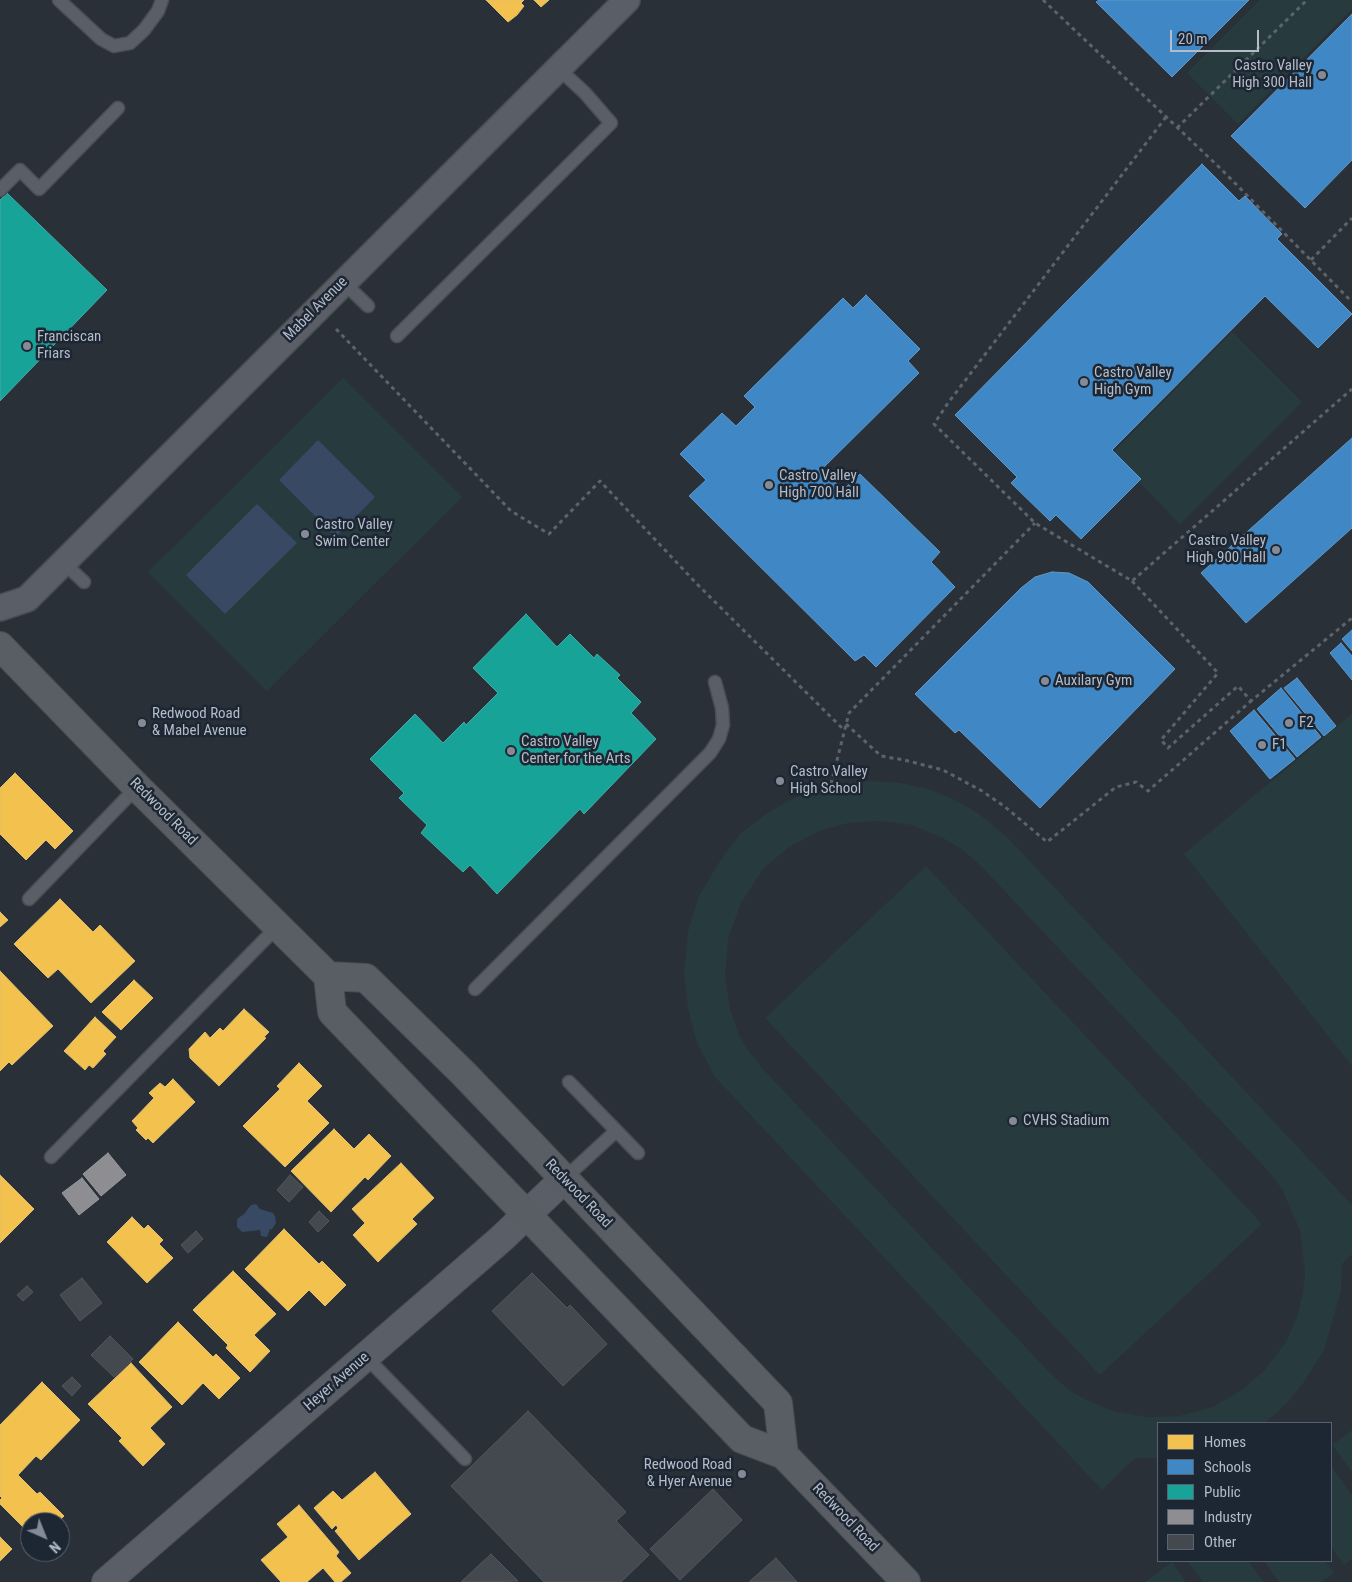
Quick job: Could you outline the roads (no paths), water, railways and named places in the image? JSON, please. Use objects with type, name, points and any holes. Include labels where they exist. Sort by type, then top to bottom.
[{"type":"main road","name":"Redwood Road","points":[[0,646],[137,787],[328,976],[332,1012],[742,1439],[784,1454],[906,1582]]},
{"type":"main road","name":"Redwood Road","points":[[328,976],[366,978],[463,1073],[778,1403],[784,1454]]},
{"type":"street","name":"Mabel Avenue","points":[[0,608],[27,599],[627,0]]},
{"type":"street","name":"Heyer Avenue","points":[[106,1582],[366,1357],[564,1179]]},
{"type":"lane","points":[[59,0],[72,5],[101,39],[114,46],[130,44],[144,30],[158,11],[162,0]]},
{"type":"lane","points":[[397,336],[611,123],[559,69]]},
{"type":"lane","points":[[0,190],[20,170],[39,188],[118,108]]},
{"type":"lane","points":[[343,282],[368,306]]},
{"type":"lane","points":[[64,562],[84,582]]},
{"type":"lane","points":[[475,989],[710,753],[719,740],[723,725],[722,708],[715,682]]},
{"type":"lane","points":[[29,899],[137,787]]},
{"type":"lane","points":[[50,1157],[278,926]]},
{"type":"lane","points":[[569,1082],[638,1154]]},
{"type":"lane","points":[[564,1179],[616,1131]]},
{"type":"lane","points":[[366,1357],[465,1459]]},
{"type":"water","points":[[318,440],[375,497],[336,537],[279,480]]},
{"type":"water","points":[[257,504],[297,543],[225,614],[186,575]]},
{"type":"water","points":[[256,1204],[260,1209],[273,1213],[275,1216],[276,1223],[270,1229],[267,1237],[261,1236],[260,1230],[242,1232],[237,1227],[237,1219],[251,1205]]},
{"type":"place","name":"Castro Valley High 300 Hall","points":[[1322,75]]},
{"type":"place","name":"Franciscan Friars","points":[[27,346]]},
{"type":"place","name":"Castro Valley High Gym","points":[[1084,382]]},
{"type":"place","name":"Castro Valley High 700 Hall","points":[[769,485]]},
{"type":"place","name":"Castro Valley Swim Center","points":[[305,534]]},
{"type":"place","name":"Castro Valley High 900 Hall","points":[[1276,550]]},
{"type":"place","name":"Auxilary Gym","points":[[1045,681]]},
{"type":"place","name":"Redwood Road & Mabel Avenue","points":[[142,723]]},
{"type":"place","name":"F2","points":[[1289,723]]},
{"type":"place","name":"F1","points":[[1262,745]]},
{"type":"place","name":"Castro Valley Center for the Arts","points":[[511,751]]},
{"type":"place","name":"Castro Valley High School","points":[[780,781]]},
{"type":"place","name":"CVHS Stadium","points":[[1013,1121]]},
{"type":"place","name":"Redwood Road & Hyer Avenue","points":[[742,1474]]}]
